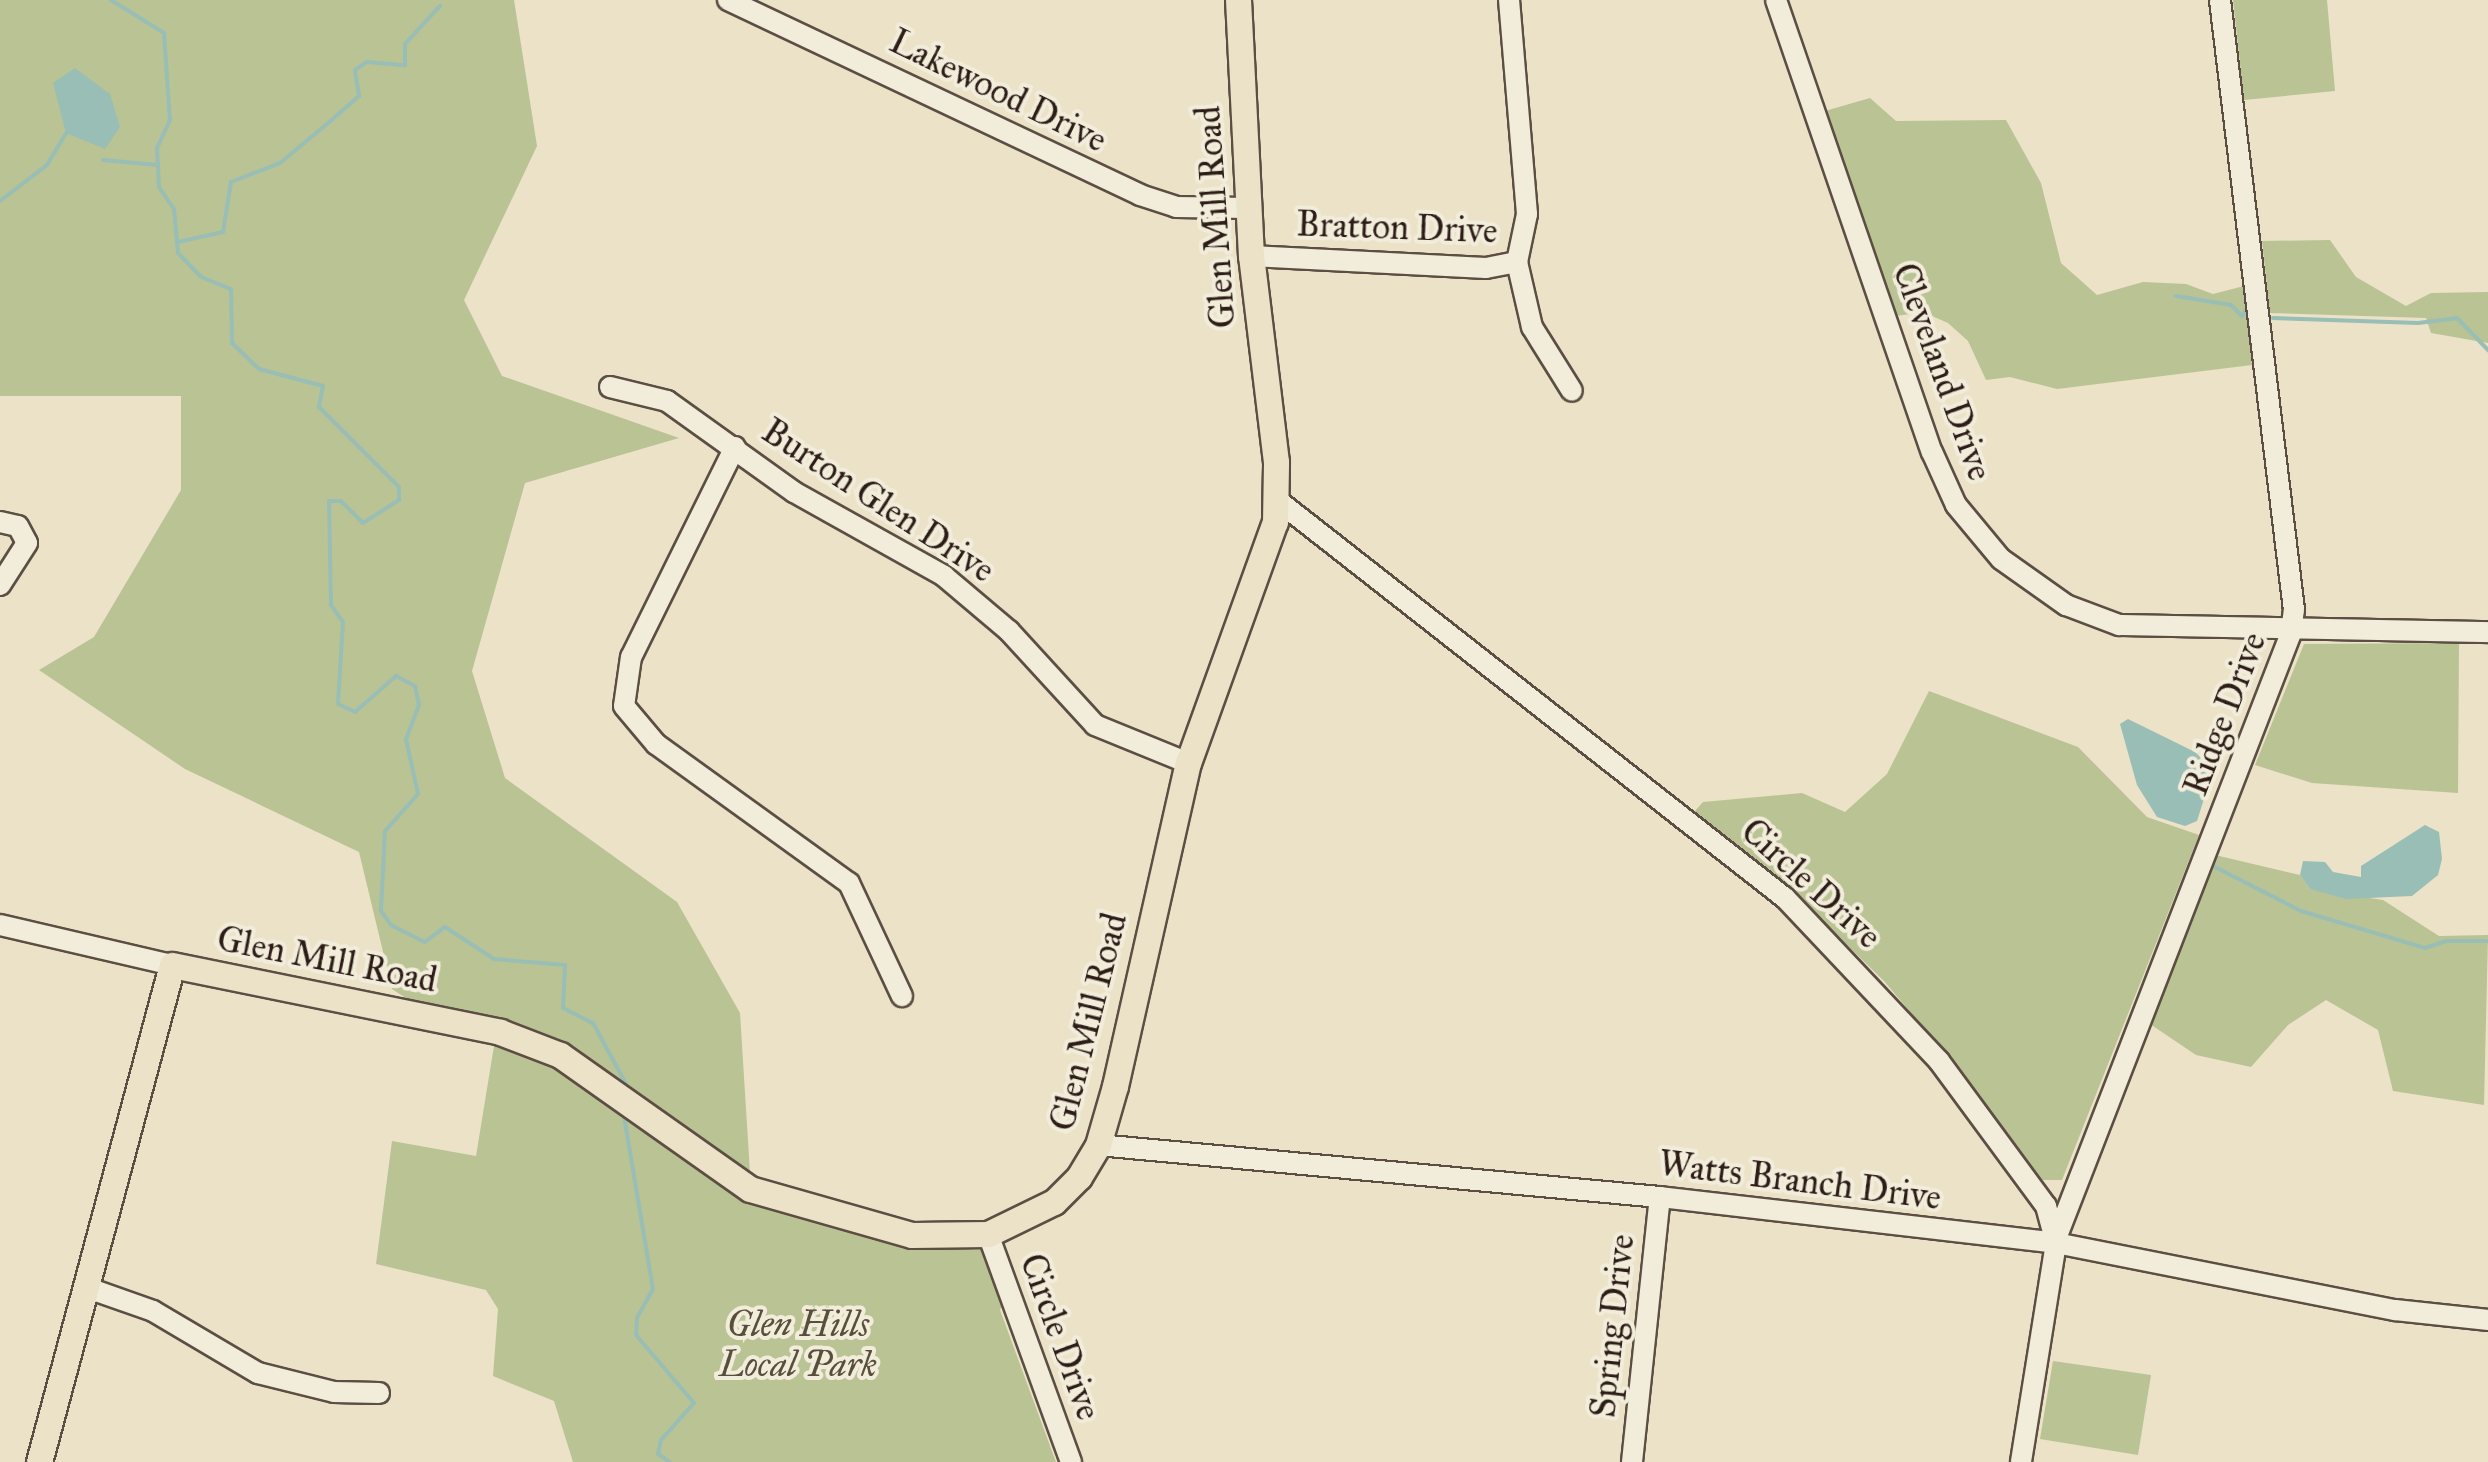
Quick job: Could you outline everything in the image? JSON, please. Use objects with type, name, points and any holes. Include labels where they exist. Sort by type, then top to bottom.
[{"type":"main road","name":"Glen Mill Road","points":[[39,1462],[172,965],[500,1032],[560,1056],[750,1189],[912,1235],[988,1234],[1054,1202],[1098,1145],[1188,763],[1275,522],[1277,500],[1251,256],[1238,0]]},
{"type":"street","name":"Bratton Drive","points":[[1251,256],[1486,268],[1518,262],[1528,214],[1509,0]]},
{"type":"street","name":"Cleveland Drive","points":[[1776,0],[1932,452],[1970,526],[2029,584],[2119,626],[2291,633],[2488,632]]},
{"type":"street","name":"Ridge Drive","points":[[2056,1243],[2058,1220],[2291,633],[2294,610],[2220,0]]},
{"type":"street","name":"Lakewood Drive","points":[[732,1],[1140,196],[1176,207],[1248,208]]},
{"type":"street","points":[[1518,262],[1532,327],[1572,391]]},
{"type":"street","name":"Burton Glen Drive","points":[[610,387],[666,401],[794,492],[969,594],[1095,725],[1188,763]]},
{"type":"street","points":[[735,447],[632,657],[624,706],[656,744],[849,883],[902,996]]},
{"type":"street","name":"Circle Drive","points":[[1277,500],[1677,808],[1836,946],[1981,1116],[2046,1206],[2056,1243],[2021,1462]]},
{"type":"street","points":[[0,522],[18,526],[27,542],[0,585]]},
{"type":"street","points":[[0,925],[172,965]]},
{"type":"street","name":"Watts Branch Drive","points":[[1098,1145],[1660,1197],[2056,1243],[2395,1310],[2488,1320]]},
{"type":"street","name":"Spring Drive","points":[[1632,1462],[1660,1197]]},
{"type":"street","name":"Circle Drive","points":[[988,1234],[1071,1462]]},
{"type":"street","points":[[85,1288],[153,1311],[258,1372],[334,1392],[379,1393]]},
{"type":"green space","name":"Glen Hills Local Park","points":[[0,0],[514,0],[537,146],[464,300],[502,376],[679,438],[525,483],[472,671],[505,778],[677,902],[740,1013],[751,1189],[808,1210],[988,1234],[1009,1292],[1000,1310],[1056,1462],[573,1462],[554,1401],[493,1376],[498,1309],[486,1290],[376,1264],[392,1141],[476,1156],[494,1046],[555,1068],[560,1056],[435,1017],[392,989],[359,852],[185,769],[39,670],[94,637],[181,490],[181,396],[0,396]]},
{"type":"green space","points":[[2233,0],[2327,0],[2335,91],[2244,100]]},
{"type":"green space","points":[[1870,98],[1896,121],[2006,120],[2041,183],[2061,263],[2097,295],[2143,282],[2186,284],[2213,294],[2244,286],[2252,365],[2057,389],[2010,377],[1986,380],[1968,341],[1948,323],[1923,312],[1896,316],[1825,111]]},
{"type":"green space","points":[[2330,240],[2356,277],[2406,306],[2431,293],[2488,292],[2488,343],[2431,333],[2426,318],[2270,313],[2262,241]]},
{"type":"green space","points":[[2459,643],[2458,793],[2312,783],[2255,765],[2304,644]]},
{"type":"green space","points":[[1929,691],[2078,747],[2147,817],[2199,835],[2062,1180],[2039,1180],[1972,1085],[1884,981],[1771,871],[1694,812],[1703,802],[1802,793],[1845,812],[1887,774]]},
{"type":"green space","points":[[2215,855],[2300,875],[2310,889],[2383,900],[2439,936],[2488,935],[2484,1105],[2393,1091],[2378,1030],[2326,1000],[2288,1025],[2251,1067],[2196,1055],[2150,1024]]},
{"type":"green space","points":[[2053,1361],[2151,1375],[2138,1455],[2040,1439]]},
{"type":"water","points":[[75,68],[110,94],[120,127],[105,149],[66,133],[53,83]]},
{"type":"water","points":[[2128,719],[2195,752],[2213,770],[2197,821],[2185,826],[2157,817],[2137,785],[2120,724]]},
{"type":"water","points":[[2425,825],[2439,832],[2442,859],[2438,875],[2412,896],[2346,899],[2310,889],[2300,875],[2303,861],[2325,862],[2333,872],[2361,877],[2361,866]]},
{"type":"waterway","points":[[111,0],[164,33],[170,120],[157,148],[159,187],[174,209],[178,253],[201,277],[231,289],[232,343],[259,369],[323,386],[319,407],[399,487],[399,500],[363,523],[341,501],[329,501],[331,605],[343,622],[338,704],[355,712],[396,676],[415,686],[419,705],[406,739],[418,794],[385,831],[381,911],[391,925],[425,942],[445,927],[494,959],[565,965],[563,1008],[593,1023],[626,1084]]},
{"type":"waterway","points":[[178,242],[223,232],[231,182],[280,163],[359,96],[355,70],[367,62],[405,65],[405,44],[440,6]]},
{"type":"waterway","points":[[0,201],[47,165],[66,133]]},
{"type":"waterway","points":[[103,160],[158,165]]},
{"type":"waterway","points":[[2176,296],[2231,305],[2242,316],[2247,309]]},
{"type":"waterway","points":[[2273,318],[2418,323],[2457,318],[2488,350]]},
{"type":"waterway","points":[[2215,867],[2301,911],[2425,948],[2446,941],[2488,941]]},
{"type":"waterway","points":[[623,1110],[653,1289],[637,1318],[636,1335],[694,1403],[661,1440],[658,1454],[670,1462]]}]
